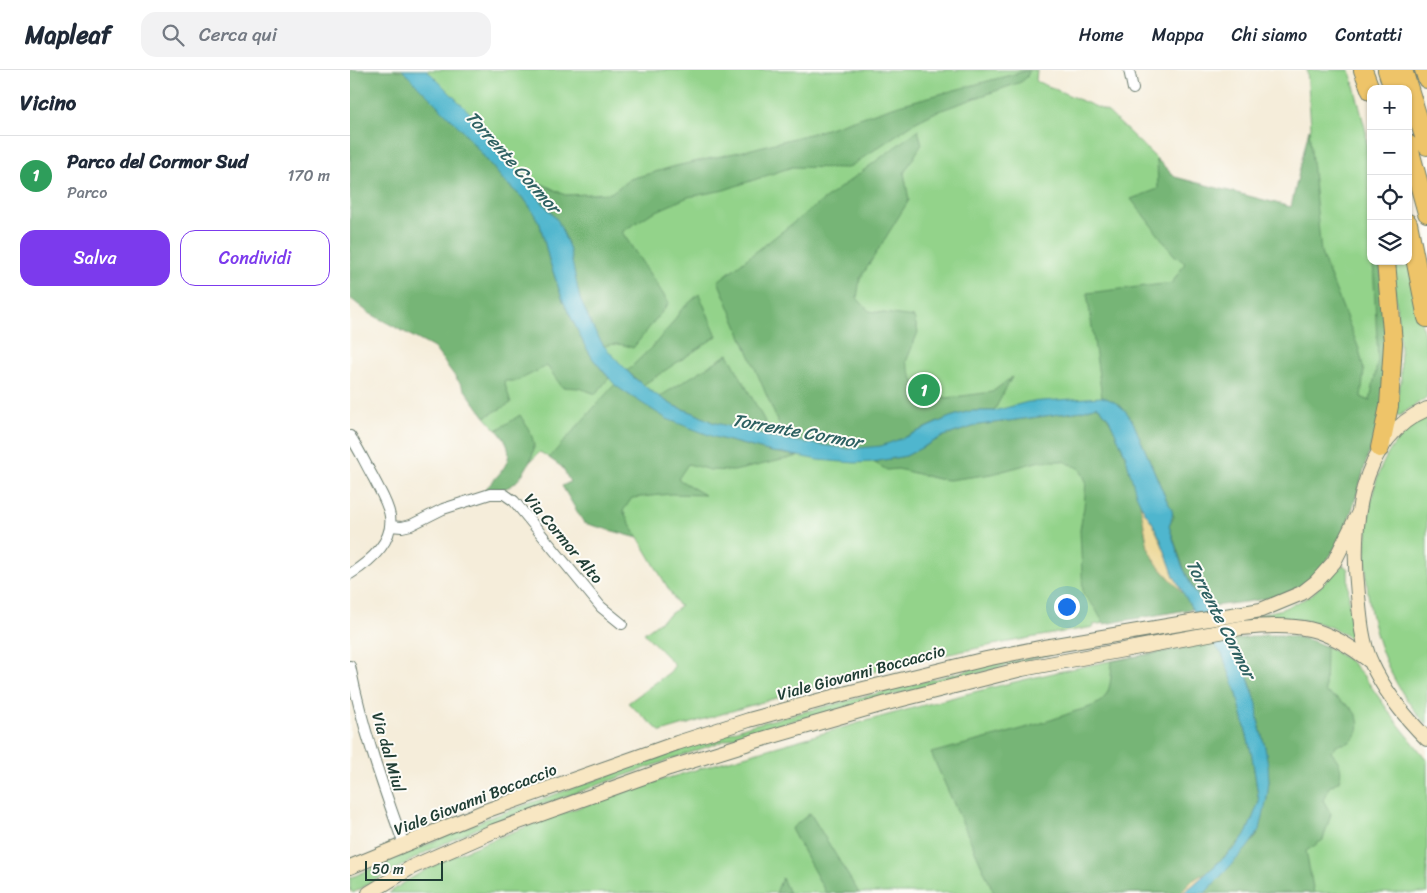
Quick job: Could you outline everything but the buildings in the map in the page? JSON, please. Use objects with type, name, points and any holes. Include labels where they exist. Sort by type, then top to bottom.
[{"type":"highway","points":[[1363,70],[1369,85]]},
{"type":"highway","points":[[1387,70],[1392,85]]},
{"type":"highway","points":[[1403,70],[1427,146]]},
{"type":"highway","points":[[1424,70],[1427,79]]},
{"type":"highway","points":[[1412,159],[1427,213]]},
{"type":"highway","points":[[1412,243],[1427,318]]},
{"type":"highway","points":[[1380,448],[1389,406],[1393,343],[1386,265]]},
{"type":"main road","points":[[1427,409],[1415,414],[1398,426],[1380,448],[1371,467],[1362,496],[1358,514],[1355,547],[1356,576],[1364,635],[1371,662],[1398,707],[1427,739]]},
{"type":"main road","name":"Viale Giovanni Boccaccio","points":[[350,867],[488,810],[677,743],[749,720],[986,658],[1261,610],[1302,593],[1316,582],[1334,562],[1358,514]]},
{"type":"main road","points":[[369,893],[412,867],[494,830],[686,762],[887,703],[1022,669],[1241,628],[1264,626],[1285,626],[1321,632],[1335,637],[1371,662]]},
{"type":"street","points":[[1129,70],[1134,89]]},
{"type":"street","points":[[350,436],[379,489],[390,516],[388,535],[374,556],[366,564],[350,574]]},
{"type":"street","name":"Via Cormor Alto","points":[[390,526],[402,527],[411,525],[443,509],[490,494],[504,494],[514,501],[601,607],[622,624]]},
{"type":"street","name":"Via dal Miul","points":[[350,666],[367,733],[387,799],[404,845]]},
{"type":"green space","points":[[350,70],[1037,70],[1036,81],[1108,112],[1157,159],[1157,162],[1174,179],[1292,210],[1311,127],[1307,70],[1350,70],[1366,132],[1367,265],[1376,265],[1385,343],[1378,415],[1259,597],[1093,625],[1094,627],[995,644],[930,658],[833,682],[661,732],[628,703],[670,672],[675,665],[644,633],[681,606],[678,605],[638,537],[572,483],[563,466],[540,452],[530,462],[534,449],[499,429],[497,430],[486,416]]},
{"type":"green space","points":[[350,70],[402,70],[463,131],[504,181],[525,200],[540,224],[549,260],[563,301],[584,344],[593,359],[609,378],[596,394],[579,388],[562,387],[547,366],[517,381],[504,381],[511,403],[485,417],[434,348],[369,313],[350,298]]},
{"type":"green space","points":[[1029,70],[1027,77],[1021,82],[936,112],[914,123],[848,168],[792,167],[724,190],[688,197],[650,214],[622,232],[669,303],[633,348],[619,344],[604,346],[599,339],[587,317],[581,300],[566,238],[548,208],[516,171],[565,195],[611,193],[630,179],[817,132],[899,105]]},
{"type":"green space","points":[[1309,129],[1321,253],[1359,349],[1364,371],[1361,397],[1370,401],[1378,360],[1373,265],[1380,265],[1386,348],[1385,383],[1381,414],[1345,529],[1325,563],[1311,578],[1286,593],[1264,599],[1206,607],[1197,595],[1185,572],[1169,526],[1174,517],[1133,422],[1120,406],[1102,397],[1087,293],[1172,283],[1185,263],[1174,255],[1131,199],[1158,189],[1157,159],[1175,177],[1291,207]]},
{"type":"green space","points":[[918,130],[922,144],[904,173],[909,200],[860,279],[857,298],[869,311],[914,317],[918,332],[906,362],[917,389],[947,398],[992,392],[1012,377],[994,411],[974,411],[956,415],[882,446],[870,449],[846,450],[786,441],[718,281]]},
{"type":"green space","points":[[1392,265],[1410,265],[1427,352],[1427,397],[1399,416],[1393,411],[1401,381],[1400,345]]},
{"type":"green space","points":[[699,294],[717,336],[643,385],[627,371],[653,346],[681,310]]},
{"type":"green space","points":[[728,354],[774,438],[712,422],[674,406],[659,397]]},
{"type":"green space","points":[[615,384],[629,395],[714,437],[772,452],[799,456],[734,471],[710,470],[688,464],[678,479],[705,495],[671,494],[632,498],[623,511],[638,538],[584,523],[562,486],[570,482],[562,467],[549,458]]},
{"type":"green space","points":[[1096,406],[1110,422],[1123,451],[1141,505],[1148,547],[1151,554],[1163,571],[1186,596],[1192,609],[1104,624],[1095,608],[1083,594],[1080,530],[1086,481],[1079,468],[1063,461],[1040,461],[992,474],[949,480],[898,469],[887,470],[873,462],[906,456],[944,436],[979,425],[1082,411]]},
{"type":"green space","points":[[520,415],[529,430],[534,446],[530,461],[515,483],[503,489],[482,494],[507,463],[509,451],[507,444],[497,430]]},
{"type":"green space","points":[[1427,417],[1427,725],[1408,701],[1393,676],[1381,649],[1373,621],[1368,592],[1366,562],[1367,532],[1371,503],[1382,465],[1388,453],[1405,432]]},
{"type":"green space","points":[[1343,565],[1348,569],[1349,604],[1360,637],[1357,643],[1341,632],[1314,622],[1288,619],[1235,621],[1282,609],[1309,597]]},
{"type":"green space","points":[[1265,635],[1304,638],[1326,647],[1325,692],[1352,709],[1359,723],[1358,732],[1348,743],[1336,745],[1331,752],[1339,762],[1341,772],[1339,781],[1329,787],[1323,800],[1331,814],[1323,840],[1306,851],[1314,893],[1205,893],[1257,836],[1267,798],[1269,781],[1265,747],[1254,694],[1241,658],[1231,640]]},
{"type":"green space","points":[[1282,635],[1326,646],[1351,662],[1363,675],[1395,720],[1427,760],[1427,893],[389,893],[434,866],[499,837],[602,799],[721,762],[899,712],[1047,674],[1198,645]]},
{"type":"green space","points":[[1213,643],[1222,654],[1236,690],[1252,756],[1259,802],[1243,838],[1210,870],[1190,882],[1180,893],[994,893],[931,753],[1022,729],[1096,704],[1107,693],[1112,661]]},
{"type":"green space","points":[[1052,654],[749,732],[490,823],[430,850],[353,893],[350,889],[350,878],[488,818],[748,726],[989,665]]},
{"type":"green space","points":[[810,813],[859,893],[826,893],[791,829]]},
{"type":"green space","points":[[782,878],[789,893],[776,893]]},
{"type":"sand","points":[[1140,504],[1152,522],[1174,576],[1184,594],[1157,564],[1148,547]]},
{"type":"sand","points":[[1210,870],[1186,891],[1180,893],[1190,882]]},
{"type":"water","points":[[402,70],[427,70],[479,122],[509,162],[558,221],[569,247],[580,299],[594,330],[604,346],[633,377],[674,406],[712,422],[774,438],[849,449],[881,446],[950,417],[970,411],[994,411],[1028,402],[1102,397],[1111,400],[1124,410],[1133,422],[1172,510],[1169,526],[1181,563],[1191,585],[1236,647],[1241,658],[1257,704],[1258,720],[1265,747],[1269,781],[1260,830],[1247,848],[1205,893],[1183,893],[1236,847],[1247,832],[1259,802],[1252,756],[1236,690],[1222,654],[1192,609],[1174,576],[1160,538],[1136,494],[1125,454],[1109,419],[1100,408],[1096,406],[1082,411],[979,425],[944,436],[906,456],[855,463],[818,460],[772,452],[714,437],[667,419],[616,386],[593,359],[563,301],[549,260],[540,224],[530,207],[504,181],[463,131]]},
{"type":"place","name":"Parco del Cormor Sud","points":[[924,390]]},
{"type":"water label","name":"Torrente Cormor","points":[[513,162]]},
{"type":"water label","name":"Torrente Cormor","points":[[797,431]]},
{"type":"water label","name":"Torrente Cormor","points":[[1221,619]]}]
